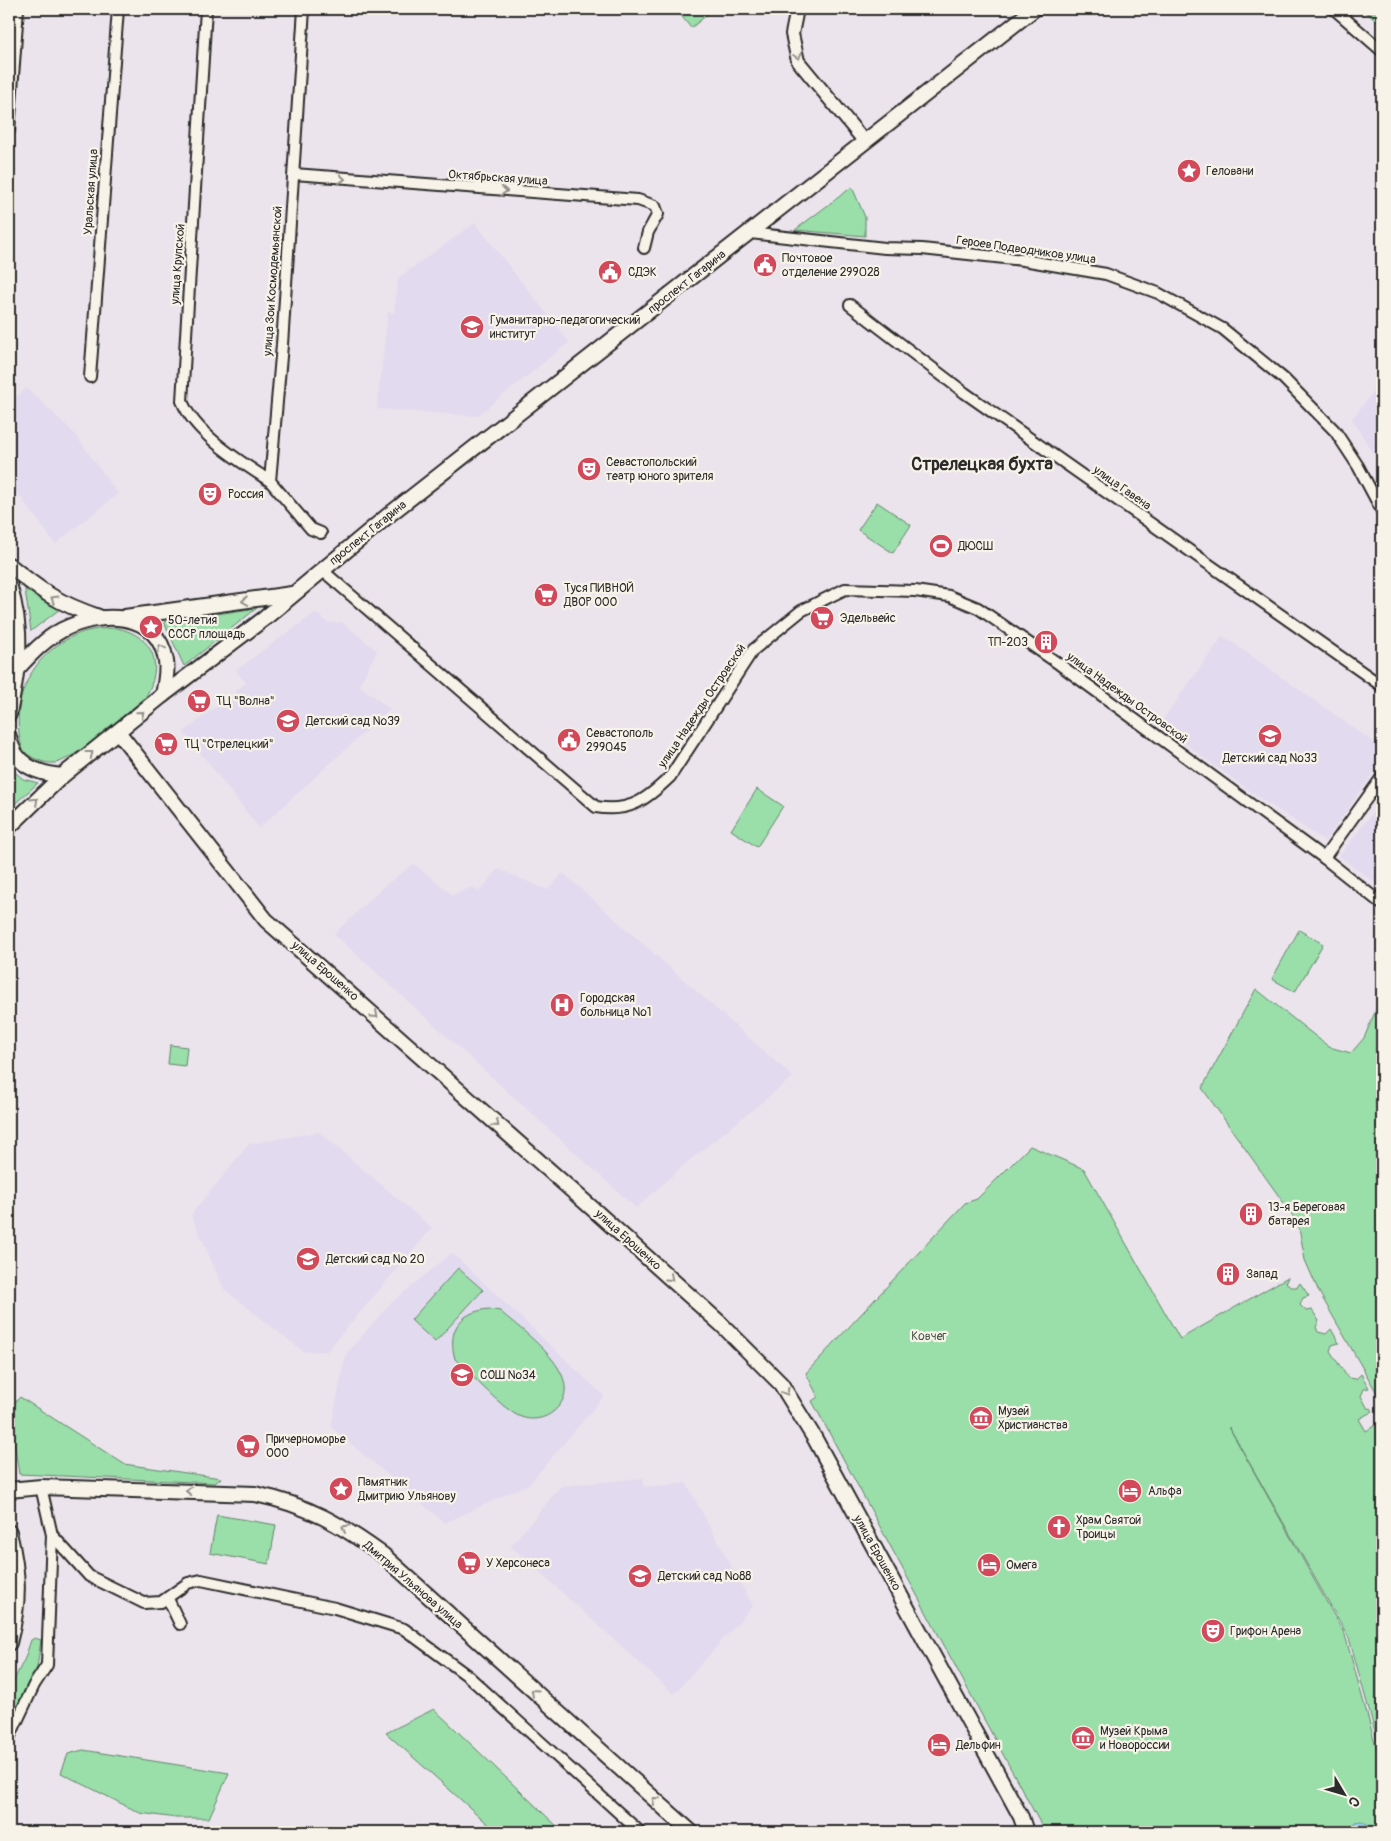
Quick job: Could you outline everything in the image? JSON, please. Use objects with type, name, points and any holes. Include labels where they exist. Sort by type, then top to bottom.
[{"type":"main road","name":"проспект Гагарина","points":[[163,695],[265,618],[322,570],[1034,9]]},
{"type":"main road","points":[[9,565],[42,592],[64,605],[99,617],[121,618],[293,593]]},
{"type":"main road","points":[[9,584],[17,612],[20,637],[18,668],[9,714]]},
{"type":"main road","points":[[18,668],[38,647],[61,631],[99,617]]},
{"type":"main road","points":[[9,827],[62,776],[119,733],[163,695],[167,674],[162,648],[146,628],[136,622],[121,618]]},
{"type":"main road","name":"улица Ерошенко","points":[[119,733],[266,920],[700,1305],[781,1384],[815,1440],[898,1591],[1021,1817],[1026,1832]]},
{"type":"main road","points":[[9,737],[10,746],[23,763],[41,774],[62,776]]},
{"type":"main road","name":"Дмитрия Ульянова улица","points":[[9,1490],[40,1487],[255,1494],[309,1509],[355,1534],[383,1555],[691,1832]]},
{"type":"main road","points":[[9,1532],[18,1574],[18,1595],[16,1615],[9,1642]]},
{"type":"street","points":[[9,131],[18,9]]},
{"type":"street","name":"Уральская улица","points":[[90,377],[118,9]]},
{"type":"street","name":"улица Крупской","points":[[206,9],[182,401],[186,412],[232,456],[270,481]]},
{"type":"street","name":"улица Зои Космодемьянской","points":[[270,481],[294,174],[304,9]]},
{"type":"street","points":[[797,9],[792,34],[798,61],[865,142]]},
{"type":"street","points":[[1334,9],[1382,51]]},
{"type":"street","name":"Октябрьская улица","points":[[294,174],[638,200],[655,206],[658,214],[648,232],[644,248]]},
{"type":"street","name":"Героев Подводников улица","points":[[750,233],[885,248],[922,249],[1023,260],[1098,272],[1158,293],[1223,329],[1284,378],[1335,431],[1358,466],[1382,511]]},
{"type":"street","name":"улица Гавена","points":[[850,305],[973,398],[1382,686]]},
{"type":"street","points":[[270,481],[311,528],[321,533]]},
{"type":"street","name":"улица Надежды Островской","points":[[322,570],[596,807],[612,810],[632,806],[656,790],[670,777],[753,650],[801,612],[845,589],[915,591],[953,598],[978,608],[1059,664],[1324,858],[1382,904]]},
{"type":"street","points":[[1324,858],[1382,777]]},
{"type":"street","points":[[9,1738],[34,1685],[48,1664],[52,1535],[40,1487]]},
{"type":"street","points":[[52,1535],[89,1576],[144,1603],[152,1604],[168,1599],[183,1586],[201,1580],[335,1608],[404,1629],[468,1676],[640,1832]]},
{"type":"street","points":[[168,1599],[180,1624]]},
{"type":"shaded area","name":"Гуманитарно-педагогический институт","points":[[475,223],[569,342],[477,416],[377,409],[388,312],[394,313],[398,278]]},
{"type":"shaded area","points":[[1382,381],[1382,468],[1352,419]]},
{"type":"shaded area","points":[[27,388],[74,433],[118,494],[55,544],[9,481],[9,402]]},
{"type":"shaded area","name":"Детский сад №39","points":[[315,613],[329,623],[342,622],[377,651],[359,685],[390,709],[259,828],[184,732],[246,683],[236,670]]},
{"type":"shaded area","name":"Детский сад №33","points":[[1223,636],[1382,748],[1382,761],[1325,841],[1254,794],[1159,725]]},
{"type":"shaded area","points":[[1382,801],[1382,888],[1339,856]]},
{"type":"shaded area","name":"Городская больница №1","points":[[414,864],[453,895],[472,887],[479,892],[498,869],[548,890],[563,873],[793,1077],[685,1164],[636,1208],[334,934],[384,886]]},
{"type":"shaded area","name":"Детский сад № 20","points":[[319,1132],[432,1228],[327,1351],[304,1352],[224,1289],[191,1215],[249,1144]]},
{"type":"shaded area","name":"СОШ №34","points":[[452,1253],[604,1396],[530,1483],[445,1523],[331,1427],[346,1354],[391,1303]]},
{"type":"shaded area","name":"Детский сад №88","points":[[643,1478],[644,1487],[686,1483],[753,1606],[674,1694],[511,1546],[561,1486]]},
{"type":"green space","points":[[684,9],[714,9],[691,28],[679,13]]},
{"type":"green space","points":[[1362,9],[1382,9],[1382,26]]},
{"type":"green space","points":[[852,187],[865,217],[865,236],[795,230]]},
{"type":"green space","points":[[877,502],[911,525],[893,553],[858,530]]},
{"type":"green space","points":[[24,583],[60,609],[31,631]]},
{"type":"green space","points":[[257,608],[184,666],[164,622]]},
{"type":"green space","points":[[117,628],[130,632],[140,638],[148,645],[152,654],[155,664],[154,675],[145,698],[87,745],[64,760],[46,763],[23,751],[18,714],[28,680],[37,664],[65,640],[91,630]]},
{"type":"green space","points":[[9,767],[23,779],[38,783],[9,809]]},
{"type":"green space","points":[[757,789],[783,806],[757,847],[731,830]]},
{"type":"green space","points":[[1299,930],[1323,944],[1295,992],[1272,979]]},
{"type":"green space","points":[[1256,989],[1329,1047],[1351,1053],[1364,1038],[1380,1000],[1382,1001],[1382,1402],[1319,1292],[1305,1260],[1298,1223],[1202,1088]]},
{"type":"green space","points":[[170,1045],[187,1047],[185,1066],[168,1064]]},
{"type":"green space","name":"Ковчег","points":[[1030,1146],[1084,1169],[1180,1339],[1288,1277],[1286,1282],[1290,1287],[1297,1287],[1300,1283],[1309,1296],[1303,1298],[1300,1305],[1306,1311],[1312,1310],[1319,1321],[1316,1327],[1318,1332],[1326,1334],[1331,1329],[1339,1343],[1332,1345],[1330,1351],[1348,1378],[1356,1379],[1361,1374],[1369,1388],[1364,1389],[1361,1396],[1368,1409],[1371,1408],[1373,1411],[1359,1419],[1366,1431],[1382,1421],[1382,1757],[1349,1638],[1229,1427],[1345,1635],[1382,1768],[1382,1832],[1045,1832],[812,1401],[818,1397],[806,1373],[965,1203],[977,1199]]},
{"type":"green space","points":[[458,1268],[483,1290],[435,1342],[411,1320]]},
{"type":"green space","points":[[489,1309],[500,1311],[537,1343],[560,1370],[565,1384],[564,1398],[550,1414],[534,1419],[521,1417],[514,1413],[497,1400],[455,1359],[453,1340],[454,1332],[458,1325],[470,1314]]},
{"type":"green space","points":[[20,1397],[124,1464],[221,1478],[215,1483],[19,1474],[9,1409]]},
{"type":"green space","points":[[217,1515],[276,1525],[269,1564],[210,1553]]},
{"type":"green space","points":[[35,1638],[41,1640],[37,1668],[9,1726],[9,1690],[25,1658],[31,1640]]},
{"type":"green space","points":[[434,1709],[563,1832],[497,1832],[386,1733]]},
{"type":"green space","points":[[83,1750],[229,1773],[209,1818],[176,1818],[140,1813],[61,1773],[68,1754]]},
{"type":"water","points":[[1361,1821],[1371,1826],[1374,1832],[1348,1832],[1356,1822]]},
{"type":"place","name":"Геловани","points":[[1189,171]]},
{"type":"place","name":"Почтовое отделение 299028","points":[[765,265]]},
{"type":"place","name":"СДЭК","points":[[610,272]]},
{"type":"place","name":"Гуманитарно-педагогический институт","points":[[472,327]]},
{"type":"place","name":"Севастопольский театр юного зрителя","points":[[589,469]]},
{"type":"place","name":"Россия","points":[[210,494]]},
{"type":"place","name":"ДЮСШ","points":[[941,546]]},
{"type":"place","name":"Туся ПИВНОЙ ДВОР ООО","points":[[546,595]]},
{"type":"place","name":"Эдельвейс","points":[[822,618]]},
{"type":"place","name":"50-летия СССР площадь","points":[[151,627]]},
{"type":"place","name":"ТП-203","points":[[1046,642]]},
{"type":"place","name":"ТЦ \"Волна\"","points":[[199,701]]},
{"type":"place","name":"Детский сад №39","points":[[288,721]]},
{"type":"place","name":"Детский сад №33","points":[[1270,736]]},
{"type":"place","name":"Севастополь 299045","points":[[569,740]]},
{"type":"place","name":"ТЦ \"Стрелецкий\"","points":[[166,744]]},
{"type":"place","name":"Городская больница №1","points":[[562,1005]]},
{"type":"place","name":"13-я Береговая батарея","points":[[1251,1214]]},
{"type":"place","name":"Детский сад № 20","points":[[308,1259]]},
{"type":"place","name":"Запад","points":[[1228,1274]]},
{"type":"place","name":"СОШ №34","points":[[462,1375]]},
{"type":"place","name":"Музей Христианства","points":[[981,1418]]},
{"type":"place","name":"Причерноморье ООО","points":[[248,1446]]},
{"type":"place","name":"Памятник Дмитрию Ульянову","points":[[341,1489]]},
{"type":"place","name":"Альфа","points":[[1130,1491]]},
{"type":"place","name":"Храм Святой Троицы","points":[[1059,1527]]},
{"type":"place","name":"У Херсонеса","points":[[469,1563]]},
{"type":"place","name":"Омега","points":[[989,1565]]},
{"type":"place","name":"Детский сад №88","points":[[640,1576]]},
{"type":"place","name":"Грифон Арена","points":[[1213,1631]]},
{"type":"place","name":"Музей Крыма и Новороссии","points":[[1083,1738]]},
{"type":"place","name":"Дельфин","points":[[939,1745]]},
{"type":"district","name":"Стрелецкая бухта","points":[[982,464]]}]
